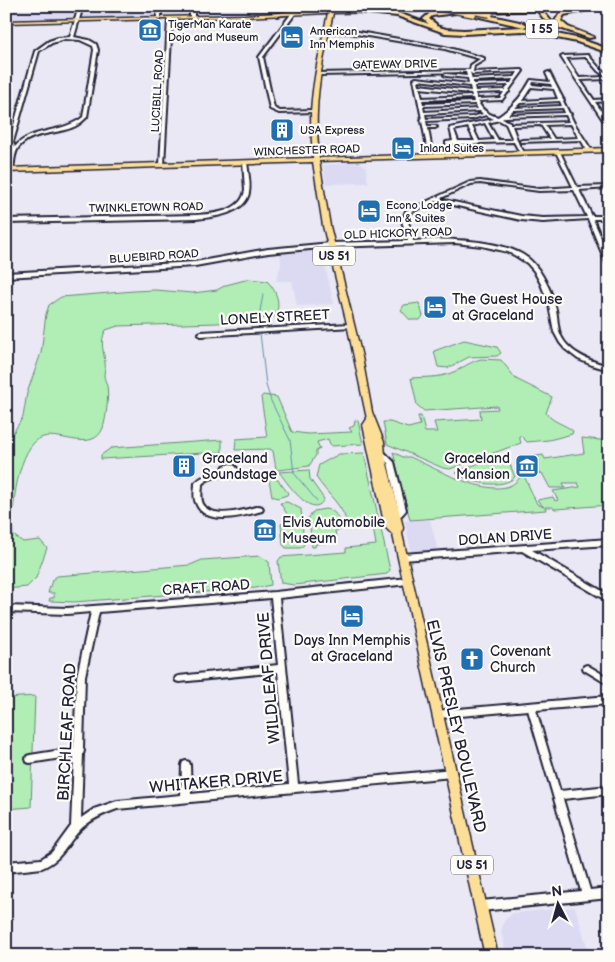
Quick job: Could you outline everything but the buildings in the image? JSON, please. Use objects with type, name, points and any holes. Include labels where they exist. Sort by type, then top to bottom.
[{"type":"highway","points":[[278,14],[323,6]]},
{"type":"highway","points":[[484,6],[538,8],[550,23],[609,45]]},
{"type":"highway","name":"I 55","points":[[434,7],[490,14],[532,23]]},
{"type":"highway","points":[[574,31],[560,24],[558,20],[560,16],[571,11],[592,7]]},
{"type":"highway","points":[[452,8],[469,13],[485,20],[485,25],[470,29],[453,29],[433,24],[426,18],[436,13],[469,13]]},
{"type":"highway","points":[[360,11],[398,15],[440,30],[460,32],[504,29],[528,30],[580,41]]},
{"type":"highway","points":[[411,11],[412,17],[423,24]]},
{"type":"highway","name":"I 55","points":[[469,13],[525,25],[609,51]]},
{"type":"highway","name":"I 55","points":[[540,25],[609,45]]},
{"type":"main road","points":[[327,6],[326,9],[331,9]]},
{"type":"main road","points":[[411,11],[469,13],[538,8],[609,7]]},
{"type":"main road","name":"ELVIS PRESLEY BOULEVARD","points":[[331,9],[318,74],[314,111],[316,160],[331,246],[371,419],[375,425],[382,454],[397,534],[492,956]]},
{"type":"main road","points":[[296,10],[501,10]]},
{"type":"main road","points":[[6,22],[170,19],[278,14]]},
{"type":"main road","name":"WINCHESTER ROAD","points":[[9,170],[316,160],[521,150],[558,152],[609,150]]},
{"type":"main road","name":"ELVIS PRESLEY BOULEVARD","points":[[371,419],[367,425],[387,514],[390,527],[397,534]]},
{"type":"street","points":[[72,37],[81,6]]},
{"type":"street","points":[[158,19],[160,6]]},
{"type":"street","points":[[192,6],[192,18]]},
{"type":"street","points":[[296,10],[264,51],[260,62],[273,110],[282,112],[314,111]]},
{"type":"street","name":"LUCIBILL ROAD","points":[[162,165],[170,19]]},
{"type":"street","points":[[327,31],[350,32],[448,48],[483,59],[472,66],[470,74],[475,98],[481,110],[486,114],[507,122],[521,150]]},
{"type":"street","points":[[9,170],[14,151],[11,142],[38,51],[48,42],[72,37],[95,45],[96,50],[85,117],[80,123],[72,127],[29,139],[14,151]]},
{"type":"street","points":[[608,123],[563,57],[588,56],[599,70],[609,77]]},
{"type":"street","name":"GATEWAY DRIVE","points":[[318,74],[470,74],[521,71],[517,78]]},
{"type":"street","points":[[425,80],[434,75],[470,74],[517,78]]},
{"type":"street","points":[[548,74],[550,82],[562,100],[572,123],[590,151]]},
{"type":"street","points":[[578,79],[609,77]]},
{"type":"street","points":[[420,98],[501,99],[517,78]]},
{"type":"street","points":[[430,151],[416,79],[472,85],[512,84]]},
{"type":"street","points":[[506,116],[531,86],[532,81],[550,82]]},
{"type":"street","points":[[417,86],[475,98]]},
{"type":"street","points":[[531,86],[555,88]]},
{"type":"street","points":[[542,87],[546,101]]},
{"type":"street","points":[[421,105],[475,98],[508,91]]},
{"type":"street","points":[[518,102],[562,100]]},
{"type":"street","points":[[592,101],[609,100]]},
{"type":"street","points":[[511,109],[565,107]]},
{"type":"street","points":[[422,113],[481,110]]},
{"type":"street","points":[[424,120],[472,118],[486,114]]},
{"type":"street","points":[[456,143],[452,129],[506,116],[569,114]]},
{"type":"street","points":[[486,122],[497,142]]},
{"type":"street","points":[[510,126],[572,123]]},
{"type":"street","points":[[542,124],[552,140]]},
{"type":"street","points":[[470,126],[478,142]]},
{"type":"street","points":[[425,127],[435,127]]},
{"type":"street","points":[[448,143],[583,139]]},
{"type":"street","points":[[558,152],[590,218],[609,263]]},
{"type":"street","name":"TWINKLETOWN ROAD","points":[[6,221],[188,218],[224,212],[242,202],[246,194],[244,162]]},
{"type":"street","points":[[411,242],[405,221],[406,214],[412,209],[462,186],[480,182],[539,190],[609,187]]},
{"type":"street","points":[[435,200],[521,218],[543,220],[609,217]]},
{"type":"street","name":"OLD HICKORY ROAD","points":[[331,246],[455,241],[502,249],[526,259],[534,266],[541,278],[553,306],[555,326],[559,337],[567,347],[583,359],[609,368]]},
{"type":"street","name":"BLUEBIRD ROAD","points":[[6,275],[195,264],[268,251],[331,246]]},
{"type":"street","points":[[601,246],[609,246]]},
{"type":"street","name":"LONELY STREET","points":[[201,334],[350,326]]},
{"type":"street","points":[[224,473],[204,478],[198,483],[199,504],[213,514],[221,516],[245,514],[259,509]]},
{"type":"street","name":"DOLAN DRIVE","points":[[403,557],[609,542]]},
{"type":"street","points":[[524,549],[609,599]]},
{"type":"street","name":"CRAFT ROAD","points":[[6,609],[67,612],[275,595],[408,581]]},
{"type":"street","name":"WILDLEAF DRIVE","points":[[275,595],[294,788]]},
{"type":"street","name":"BIRCHLEAF ROAD","points":[[76,827],[81,676],[96,609]]},
{"type":"street","points":[[179,679],[282,668]]},
{"type":"street","points":[[587,668],[609,682]]},
{"type":"street","points":[[438,714],[609,700]]},
{"type":"street","points":[[531,707],[587,896]]},
{"type":"street","points":[[30,759],[80,751]]},
{"type":"street","points":[[186,765],[186,798]]},
{"type":"street","name":"WHITAKER DRIVE","points":[[6,867],[42,863],[56,855],[76,827],[96,812],[118,805],[452,773]]},
{"type":"street","points":[[557,796],[609,790]]},
{"type":"street","points":[[481,906],[609,893]]},
{"type":"shaded area","points":[[6,6],[248,6],[249,14],[6,20]]},
{"type":"shaded area","points":[[360,162],[366,167],[368,183],[326,184],[323,165]]},
{"type":"shaded area","points":[[321,249],[334,304],[297,306],[292,281],[276,281],[281,265],[280,253]]},
{"type":"shaded area","points":[[430,519],[438,551],[411,551],[405,521]]},
{"type":"shaded area","points":[[575,907],[590,956],[507,956],[501,932],[504,921],[513,913]]},
{"type":"green space","points":[[249,279],[267,281],[273,289],[278,303],[274,317],[217,323],[118,326],[106,330],[102,342],[105,364],[104,376],[108,395],[103,428],[98,435],[84,441],[50,436],[43,437],[34,443],[27,452],[15,496],[13,535],[23,542],[40,540],[47,548],[36,578],[27,587],[6,589],[6,444],[23,417],[27,393],[41,353],[49,305],[61,297],[155,290],[193,293],[217,290],[226,285]]},
{"type":"green space","points":[[419,303],[423,316],[420,320],[410,320],[401,310],[404,305]]},
{"type":"green space","points":[[464,340],[497,347],[501,353],[497,356],[469,357],[448,368],[438,367],[434,351]]},
{"type":"green space","points":[[481,359],[501,360],[516,379],[552,397],[546,413],[552,419],[573,431],[572,434],[549,440],[527,442],[519,436],[521,443],[450,469],[443,468],[387,444],[383,422],[390,422],[408,428],[420,425],[418,416],[421,416],[425,432],[437,432],[434,422],[481,419],[480,410],[498,409],[497,406],[424,411],[417,405],[411,378],[446,375]]},
{"type":"green space","points":[[263,395],[277,397],[292,432],[308,434],[352,432],[349,428],[354,426],[355,420],[358,421],[363,444],[331,446],[328,439],[317,442],[320,449],[316,451],[316,455],[309,466],[279,470],[276,469],[273,451],[270,449],[235,450],[236,439],[267,437],[261,397]]},
{"type":"green space","points":[[582,438],[609,441],[609,505],[555,509],[545,507],[546,510],[410,520],[393,452],[403,457],[410,457],[467,482],[498,488],[511,485],[520,477],[519,469],[521,469],[537,504],[544,507],[537,500],[553,497],[555,501],[558,500],[553,491],[580,487],[578,483],[563,483],[565,488],[550,488],[542,473],[533,474],[531,470],[534,470],[533,467],[536,466],[531,457],[543,455],[545,459],[584,453]]},
{"type":"green space","points":[[222,440],[222,452],[101,459],[101,455],[111,448]]},
{"type":"green space","points":[[364,453],[390,570],[387,574],[294,585],[281,583],[278,561],[281,557],[346,552],[346,548],[376,545],[373,527],[348,528],[343,513],[316,477],[319,465],[339,454]]},
{"type":"green space","points":[[499,456],[508,459],[515,477],[509,481],[486,484],[469,480],[456,473],[460,470]]},
{"type":"green space","points":[[309,470],[310,479],[324,499],[319,505],[313,506],[300,498],[279,472]]},
{"type":"green space","points":[[271,478],[278,480],[288,493],[287,495],[278,498],[272,496],[269,480]]},
{"type":"green space","points":[[287,502],[301,509],[304,545],[300,548],[286,548],[283,545],[281,524],[291,520],[280,503]]},
{"type":"green space","points":[[325,509],[335,513],[338,519],[341,530],[335,531],[337,542],[316,544],[315,547],[312,547],[309,517],[314,511]]},
{"type":"green space","points":[[260,556],[269,562],[271,585],[256,588],[74,602],[49,601],[50,598],[54,598],[54,593],[48,593],[52,580],[57,576],[190,565],[202,560]]},
{"type":"green space","points":[[35,696],[31,807],[6,809],[6,698]]},
{"type":"waterway","points":[[260,329],[260,311],[263,295]]},
{"type":"waterway","points":[[260,333],[266,385],[271,401],[290,440],[294,473],[317,501]]},
{"type":"place","name":"TigerMan Karate Dojo and Museum","points":[[150,30]]},
{"type":"place","name":"American Inn Memphis","points":[[292,37]]},
{"type":"place","name":"USA Express","points":[[282,130]]},
{"type":"place","name":"Inland Suites","points":[[403,148]]},
{"type":"place","name":"Econo Lodge Inn & Suites","points":[[369,211]]},
{"type":"place","name":"The Guest House at Graceland","points":[[435,307]]},
{"type":"place","name":"Graceland Soundstage","points":[[184,466]]},
{"type":"place","name":"Graceland Mansion","points":[[527,466]]},
{"type":"place","name":"Elvis Automobile Museum","points":[[265,530]]},
{"type":"place","name":"Days Inn Memphis at Graceland","points":[[352,616]]},
{"type":"place","name":"Covenant Church","points":[[472,659]]}]
